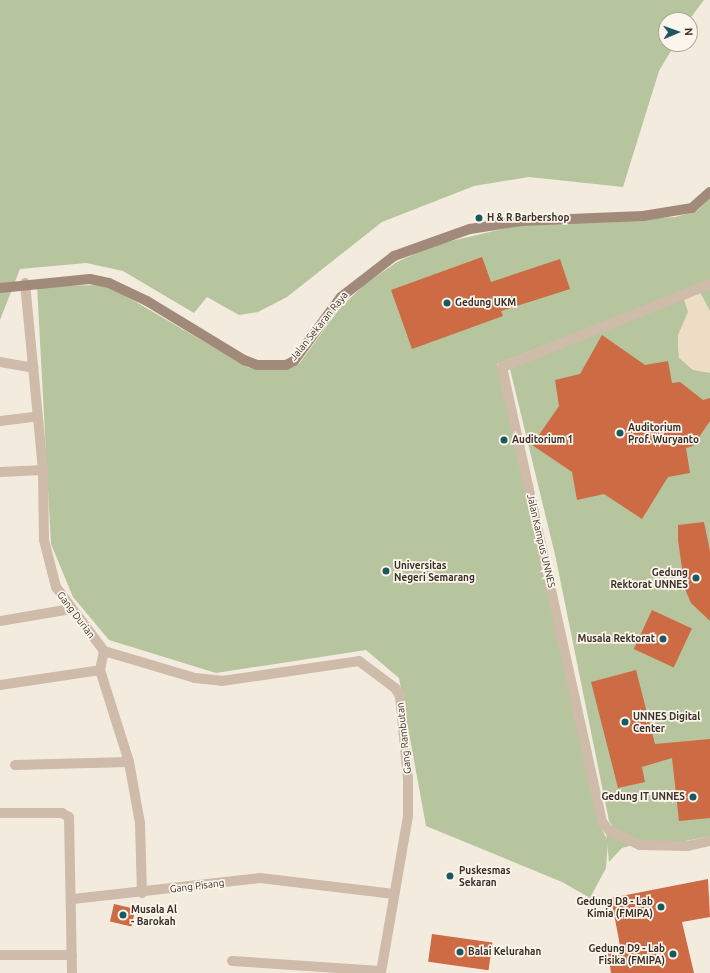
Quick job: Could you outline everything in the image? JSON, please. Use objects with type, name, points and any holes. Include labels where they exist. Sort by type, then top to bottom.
[{"type":"main road","name":"Jalan Sekaran Raya","points":[[0,288],[25,283],[90,279],[109,283],[147,302],[244,360],[257,365],[286,365],[294,361],[341,297],[372,270],[401,253],[470,229],[520,221],[643,216],[692,208],[710,192]]},
{"type":"street","name":"Gang Durian","points":[[25,283],[43,470],[44,540],[56,587],[104,651]]},
{"type":"street","name":"Jalan Kampus UNNES","points":[[710,284],[502,367],[602,822],[609,830],[640,845],[688,846],[710,841]]},
{"type":"street","points":[[0,362],[33,368]]},
{"type":"street","points":[[0,421],[38,416]]},
{"type":"street","points":[[0,472],[43,470]]},
{"type":"street","points":[[0,621],[71,609]]},
{"type":"street","points":[[104,651],[100,670],[129,762],[140,823],[142,893]]},
{"type":"street","name":"Gang Rambutan","points":[[104,651],[206,680],[356,661],[369,665],[396,688],[400,696],[408,779],[408,816],[381,972]]},
{"type":"street","points":[[0,685],[100,670]]},
{"type":"street","points":[[15,765],[129,762]]},
{"type":"street","points":[[0,813],[62,813],[69,817],[73,899],[72,973]]},
{"type":"street","name":"Gang Pisang","points":[[73,899],[142,893],[260,878],[394,894]]},
{"type":"street","points":[[0,955],[72,956]]},
{"type":"street","points":[[232,961],[381,972]]},
{"type":"green space","points":[[0,0],[704,0],[695,12],[658,12],[658,52],[670,52],[659,71],[623,187],[529,177],[474,186],[382,222],[287,297],[258,312],[239,315],[207,297],[194,313],[123,271],[86,263],[20,269],[0,320]]},
{"type":"green space","name":"Universitas Negeri Semarang","points":[[710,198],[710,280],[497,364],[599,824],[608,841],[606,868],[590,898],[562,882],[426,826],[399,678],[366,650],[216,673],[109,640],[73,597],[51,544],[37,286],[107,285],[249,368],[284,370],[299,364],[340,308],[364,285],[397,262],[434,245],[520,225],[675,217],[697,211]]},
{"type":"green space","points":[[710,287],[710,836],[686,841],[642,841],[614,828],[609,821],[556,559],[510,369]]},
{"type":"green space","points":[[606,831],[633,845],[622,848],[609,862]]},
{"type":"shaded area","points":[[699,290],[710,311],[710,373],[693,370],[679,358],[678,335],[688,312],[683,296]]},
{"type":"building","name":"Gedung UKM","points":[[482,257],[491,282],[560,259],[570,289],[501,311],[503,316],[412,349],[391,290]]},
{"type":"building","name":"Auditorium Prof. Wuryanto","points":[[602,335],[645,365],[668,361],[672,383],[680,382],[703,400],[710,398],[710,421],[693,446],[686,448],[690,473],[668,477],[642,519],[604,494],[577,500],[572,472],[532,445],[559,406],[555,380],[580,374]]},
{"type":"building","name":"Gedung Rektorat UNNES","points":[[704,522],[710,551],[710,621],[691,603],[685,589],[678,540],[678,525]]},
{"type":"building","name":"Musala Rektorat","points":[[652,610],[692,629],[674,668],[634,649]]},
{"type":"building","name":"UNNES Digital Center","points":[[636,670],[655,744],[710,739],[710,818],[679,821],[672,758],[642,767],[645,782],[618,788],[591,682]]},
{"type":"building","points":[[708,879],[710,917],[682,922],[694,973],[611,973],[608,953],[621,951],[611,898]]},
{"type":"building","name":"Musala Al - Barokah","points":[[114,904],[135,909],[131,926],[110,922]]},
{"type":"building","name":"Balai Kelurahan","points":[[432,934],[492,942],[489,970],[428,962]]},
{"type":"place","name":"H & R Barbershop","points":[[479,218]]},
{"type":"place","name":"Gedung UKM","points":[[447,303]]},
{"type":"place","name":"Auditorium Prof. Wuryanto","points":[[620,433]]},
{"type":"place","name":"Auditorium 1","points":[[504,440]]},
{"type":"place","name":"Universitas Negeri Semarang","points":[[386,571]]},
{"type":"place","name":"Gedung Rektorat UNNES","points":[[696,578]]},
{"type":"place","name":"Musala Rektorat","points":[[663,639]]},
{"type":"place","name":"UNNES Digital Center","points":[[625,722]]},
{"type":"place","name":"Gedung IT UNNES","points":[[693,797]]},
{"type":"place","name":"Puskesmas Sekaran","points":[[450,876]]},
{"type":"place","name":"Gedung D8 - Lab Kimia (FMIPA)","points":[[661,907]]},
{"type":"place","name":"Musala Al - Barokah","points":[[123,915]]},
{"type":"place","name":"Balai Kelurahan","points":[[460,952]]},
{"type":"place","name":"Gedung D9 - Lab Fisika (FMIPA)","points":[[673,954]]}]
